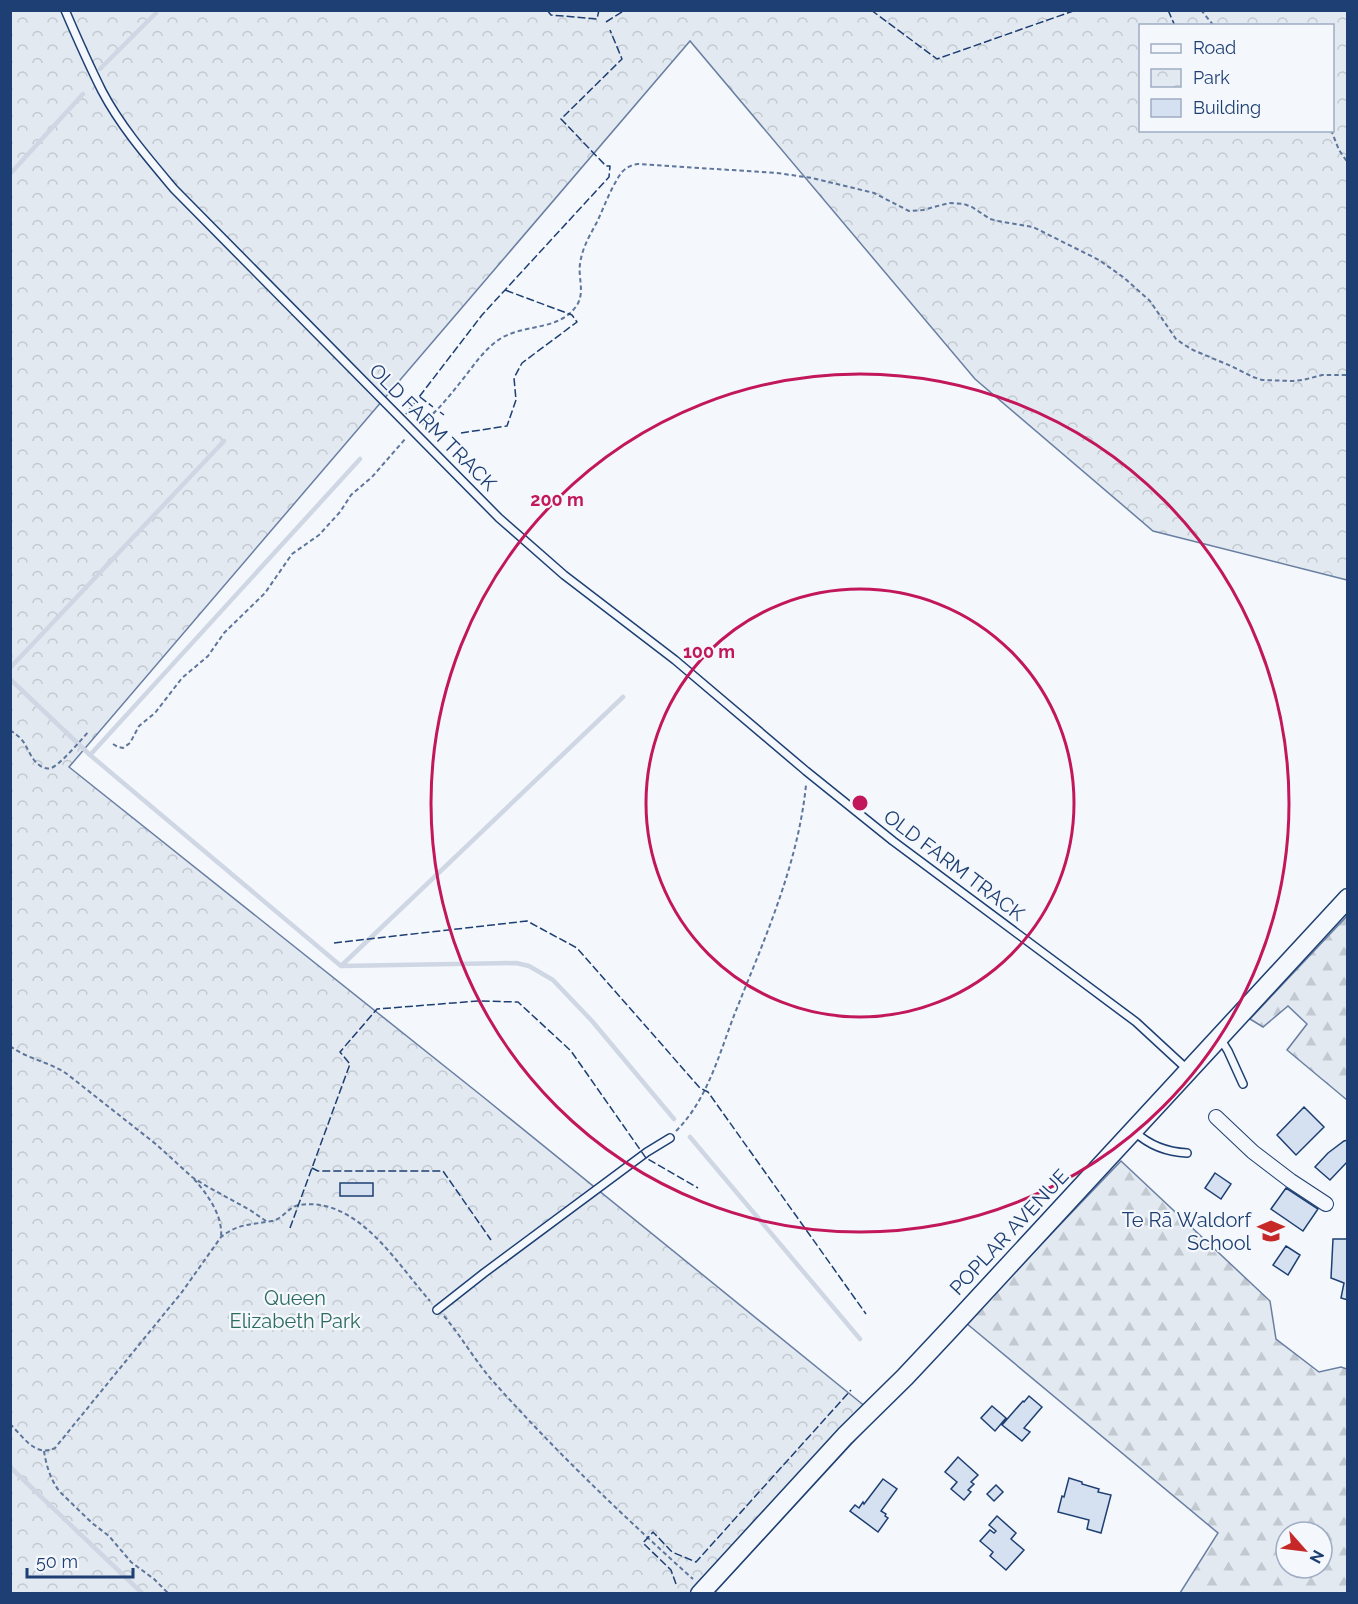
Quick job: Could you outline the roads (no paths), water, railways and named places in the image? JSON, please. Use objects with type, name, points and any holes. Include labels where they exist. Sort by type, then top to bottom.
[{"type":"main road","name":"POPLAR AVENUE","points":[[702,1591],[815,1468],[950,1329],[1347,898]]},
{"type":"street","points":[[1216,1117],[1253,1152],[1326,1204]]},
{"type":"lane","name":"OLD FARM TRACK","points":[[65,10],[103,92],[141,150],[182,197],[500,518],[564,575],[675,660],[893,841],[1136,1022],[1188,1070]]},
{"type":"lane","points":[[1219,1036],[1243,1084]]},
{"type":"lane","points":[[1133,1131],[1144,1141],[1174,1152],[1186,1153]]},
{"type":"lane","points":[[437,1310],[646,1152],[670,1138]]},
{"type":"waterway","points":[[100,69],[156,13]]},
{"type":"waterway","points":[[10,174],[83,94]]},
{"type":"waterway","points":[[10,668],[224,441]]},
{"type":"waterway","points":[[90,755],[360,459]]},
{"type":"waterway","points":[[10,679],[90,755],[341,966],[516,963],[529,966],[553,980],[592,1021],[674,1119]]},
{"type":"waterway","points":[[341,966],[623,697]]},
{"type":"waterway","points":[[690,1137],[860,1339]]},
{"type":"waterway","points":[[10,1467],[143,1594]]},
{"type":"place","name":"Te Rā Waldorf School","points":[[1271,1231]]},
{"type":"park label","name":"Queen Elizabeth Park","points":[[295,1310]]}]
